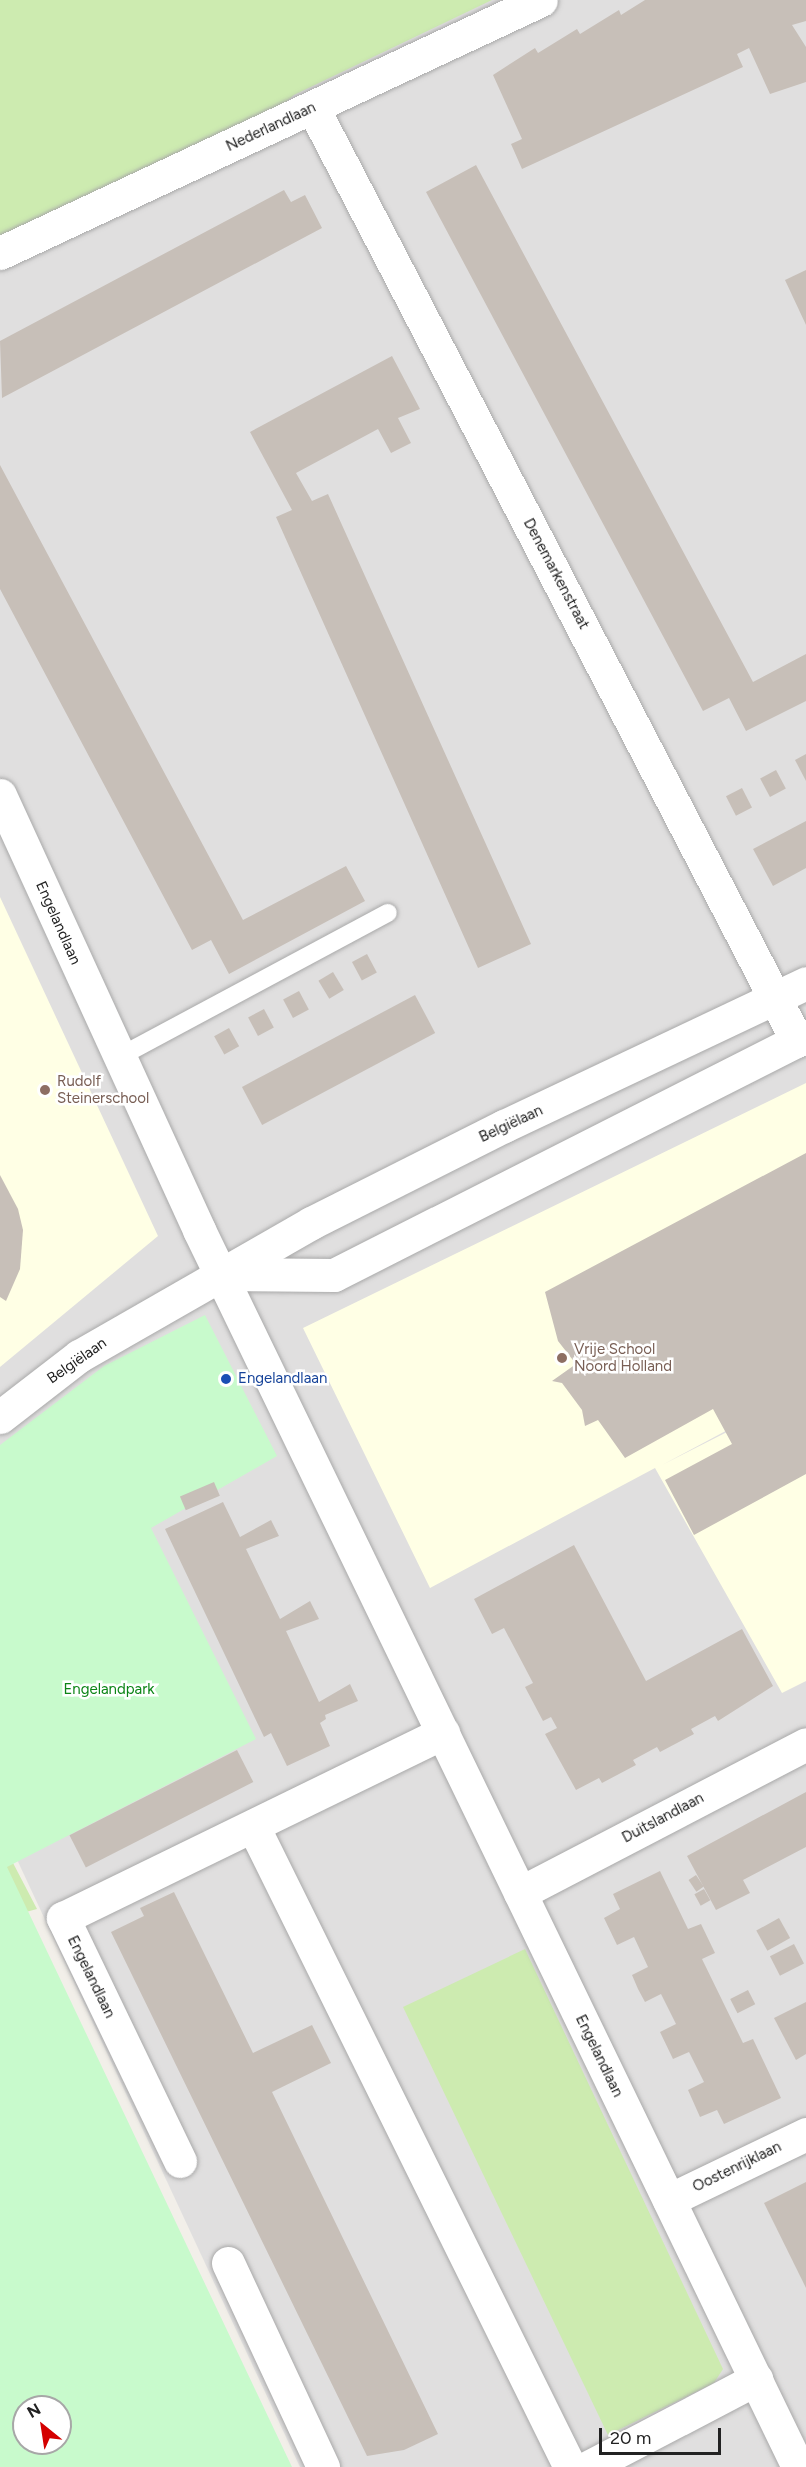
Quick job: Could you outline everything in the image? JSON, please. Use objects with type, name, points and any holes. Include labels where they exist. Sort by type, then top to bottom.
[{"type":"street","name":"Nederlandlaan","points":[[0,253],[541,0]]},
{"type":"street","name":"Denemarkenstraat","points":[[313,108],[776,997],[802,1038]]},
{"type":"street","name":"Engelandlaan","points":[[0,795],[220,1274],[798,2467]]},
{"type":"street","name":"Belgiëlaan","points":[[0,1417],[79,1356],[220,1274],[493,1132],[806,983]]},
{"type":"street","points":[[220,1274],[334,1275],[802,1038]]},
{"type":"street","name":"Engelandlaan","points":[[180,2161],[63,1918],[443,1733]]},
{"type":"street","name":"Duitslandlaan","points":[[520,1893],[806,1744]]},
{"type":"street","points":[[253,1826],[570,2467]]},
{"type":"street","name":"Oostenrijklaan","points":[[669,2200],[806,2134]]},
{"type":"street","points":[[228,2263],[323,2467]]},
{"type":"street","points":[[588,2467],[756,2379]]},
{"type":"lane","points":[[119,1057],[388,913]]},
{"type":"shaded area","points":[[0,0],[806,0],[806,2467],[300,2467],[0,1823]]},
{"type":"shaded area","name":"Rudolf Steinerschool","points":[[0,897],[158,1236],[0,1367]]},
{"type":"shaded area","name":"Vrije School Noord Holland","points":[[806,1083],[806,1388],[662,1465],[806,1392],[806,1681],[782,1693],[655,1468],[430,1588],[303,1328]]},
{"type":"green space","points":[[0,0],[492,0],[294,95],[279,108],[0,240]]},
{"type":"green space","name":"Engelandpark","points":[[205,1315],[277,1456],[151,1528],[256,1739],[7,1867],[292,2467],[0,2467],[0,1445],[104,1366]]},
{"type":"green space","points":[[0,1838],[37,1909],[0,1919]]},
{"type":"green space","points":[[525,1949],[723,2369],[714,2383],[608,2435],[403,2007]]},
{"type":"building","points":[[645,0],[806,0],[806,21],[792,25],[806,47],[806,82],[770,94],[749,48],[737,54],[743,67],[522,169],[511,144],[522,139],[493,75],[535,48],[538,53],[577,29],[580,34],[619,10],[621,15]]},
{"type":"building","points":[[476,165],[753,682],[806,654],[806,701],[746,731],[729,698],[703,711],[426,192]]},
{"type":"building","points":[[284,190],[291,202],[305,195],[322,228],[2,398],[0,341]]},
{"type":"building","points":[[806,270],[806,325],[785,280]]},
{"type":"building","points":[[392,356],[420,409],[398,418],[411,443],[391,453],[378,429],[296,473],[312,501],[328,494],[531,944],[478,968],[276,517],[292,510],[250,432]]},
{"type":"building","points":[[0,465],[243,920],[346,866],[365,901],[229,974],[211,940],[192,950],[0,589]]},
{"type":"building","points":[[806,754],[806,781],[795,760]]},
{"type":"building","points":[[776,770],[786,789],[770,797],[760,778]]},
{"type":"building","points":[[742,788],[752,808],[736,816],[726,796]]},
{"type":"building","points":[[806,821],[806,868],[773,886],[753,849]]},
{"type":"building","points":[[367,954],[377,973],[362,981],[352,962]]},
{"type":"building","points":[[333,972],[344,990],[329,999],[318,981]]},
{"type":"building","points":[[299,991],[309,1010],[293,1018],[283,999]]},
{"type":"building","points":[[415,995],[435,1033],[262,1125],[242,1087]]},
{"type":"building","points":[[264,1009],[274,1028],[258,1036],[248,1017]]},
{"type":"building","points":[[229,1028],[239,1046],[224,1055],[214,1036]]},
{"type":"building","points":[[806,1153],[806,1474],[694,1535],[665,1480],[732,1444],[713,1409],[625,1458],[598,1420],[585,1426],[582,1410],[562,1383],[552,1381],[576,1364],[558,1341],[545,1292]]},
{"type":"building","points":[[0,1175],[18,1209],[23,1230],[20,1269],[6,1301],[0,1297]]},
{"type":"building","points":[[214,1482],[220,1496],[186,1510],[180,1496]]},
{"type":"building","points":[[223,1502],[240,1537],[271,1520],[279,1536],[246,1549],[280,1619],[310,1601],[319,1619],[286,1631],[319,1702],[350,1684],[358,1701],[325,1715],[326,1719],[320,1723],[330,1746],[287,1766],[271,1733],[264,1737],[165,1529]]},
{"type":"building","points":[[574,1545],[646,1681],[742,1629],[773,1686],[718,1721],[715,1716],[691,1729],[694,1734],[660,1752],[657,1747],[633,1760],[636,1765],[602,1783],[599,1778],[576,1790],[545,1734],[557,1728],[551,1717],[543,1721],[525,1687],[533,1683],[504,1628],[492,1634],[474,1599]]},
{"type":"building","points":[[237,1750],[253,1782],[86,1867],[69,1835]]},
{"type":"building","points":[[806,1792],[806,1847],[743,1880],[750,1893],[716,1910],[687,1856]]},
{"type":"building","points":[[660,1871],[688,1929],[701,1924],[715,1953],[702,1959],[743,2043],[753,2039],[781,2098],[724,2124],[717,2110],[700,2117],[688,2090],[704,2082],[689,2052],[673,2059],[660,2032],[676,2024],[661,1994],[645,2002],[638,1989],[632,1975],[648,1967],[634,1937],[617,1945],[604,1918],[620,1909],[613,1894]]},
{"type":"building","points":[[696,1875],[704,1887],[696,1892],[689,1880]]},
{"type":"building","points":[[704,1889],[710,1900],[701,1906],[694,1894]]},
{"type":"building","points":[[174,1892],[253,2053],[312,2025],[331,2063],[272,2092],[438,2434],[404,2450],[367,2456],[111,1932],[144,1916],[140,1908]]},
{"type":"building","points":[[779,1918],[790,1938],[767,1951],[756,1931]]},
{"type":"building","points":[[794,1944],[804,1964],[780,1976],[770,1956]]},
{"type":"building","points":[[748,1990],[755,2004],[737,2013],[730,1999]]},
{"type":"building","points":[[806,2002],[806,2054],[796,2060],[774,2018]]},
{"type":"building","points":[[806,2182],[806,2288],[764,2203]]},
{"type":"place","name":"Rudolf Steinerschool","points":[[45,1090]]},
{"type":"place","name":"Vrije School Noord Holland","points":[[562,1358]]},
{"type":"place","name":"Engelandlaan","points":[[226,1379]]}]
